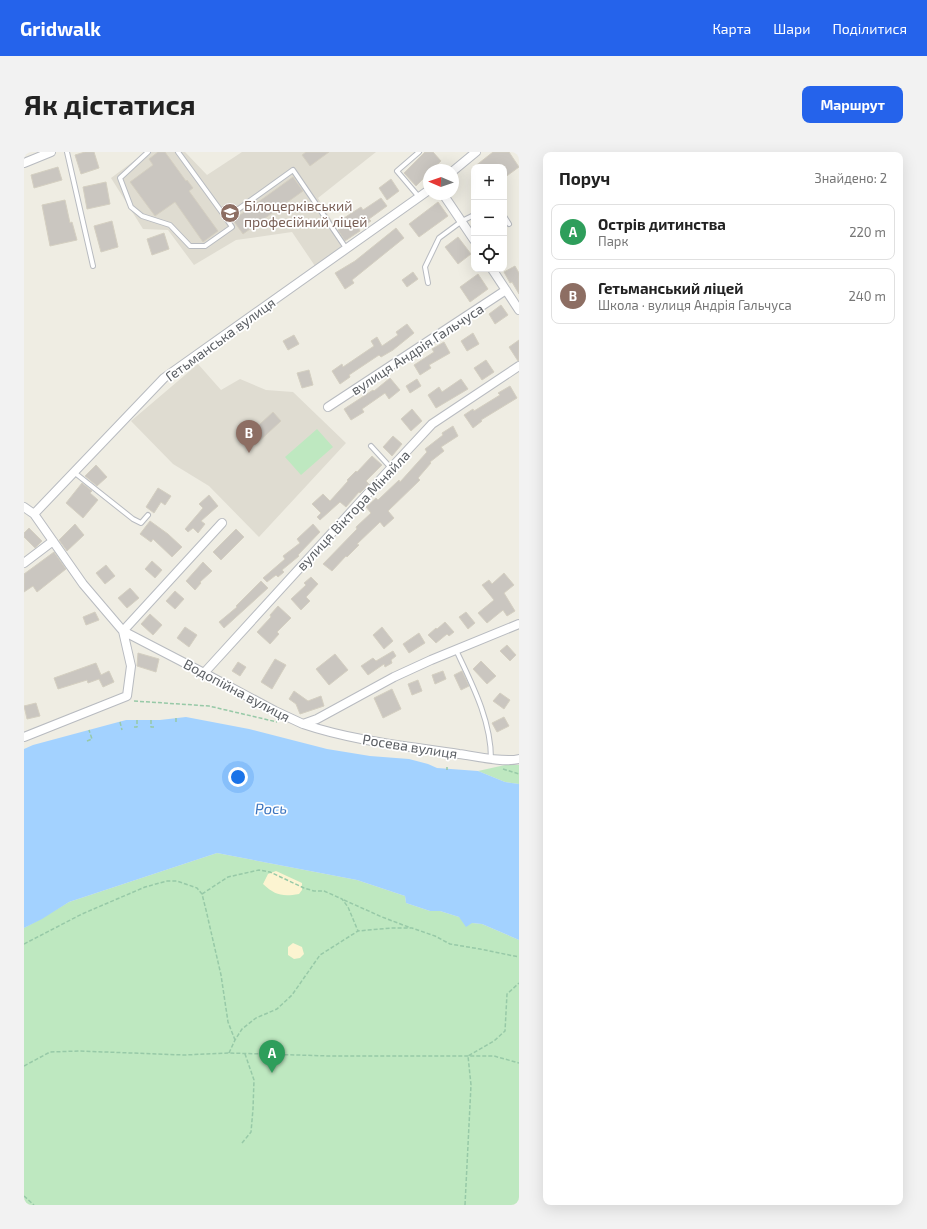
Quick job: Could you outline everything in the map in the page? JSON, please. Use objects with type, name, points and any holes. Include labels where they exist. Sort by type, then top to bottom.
[{"type":"street","points":[[24,162],[51,152]]},
{"type":"street","points":[[459,166],[476,152]]},
{"type":"street","name":"Гетьманська вулиця","points":[[34,514],[164,378],[423,194]]},
{"type":"street","points":[[446,200],[471,236]]},
{"type":"street","points":[[494,272],[519,310]]},
{"type":"street","name":"вулиця Андрія Гальчуса","points":[[328,407],[506,290]]},
{"type":"street","name":"вулиця Віктора Міняйла","points":[[204,673],[432,424],[519,366]]},
{"type":"street","name":"Водопійна вулиця","points":[[24,507],[34,514],[83,584],[123,631],[275,711],[304,724],[317,719],[394,677],[519,624]]},
{"type":"street","points":[[24,737],[127,696],[131,666],[123,631],[222,523]]},
{"type":"street","points":[[24,563],[53,541]]},
{"type":"street","name":"Росева вулиця","points":[[304,724],[329,732],[361,739],[491,758],[519,759]]},
{"type":"lane","points":[[67,152],[93,266]]},
{"type":"lane","points":[[148,152],[120,178],[131,207],[142,216],[170,225],[190,246],[205,246],[232,227],[178,152]]},
{"type":"lane","points":[[419,152],[397,171],[419,197]]},
{"type":"lane","points":[[226,218],[293,170],[347,249]]},
{"type":"lane","points":[[428,283],[425,267],[439,238],[471,217]]},
{"type":"lane","points":[[371,446],[391,468]]},
{"type":"lane","points":[[75,472],[133,519],[141,523],[148,515]]},
{"type":"lane","points":[[456,650],[479,700],[491,742],[491,758]]},
{"type":"path","points":[[134,701],[209,706],[281,723]]},
{"type":"path","points":[[176,718],[176,724]]},
{"type":"path","points":[[134,727],[137,727],[137,720]]},
{"type":"path","points":[[151,720],[151,727],[155,727]]},
{"type":"path","points":[[120,722],[122,730]]},
{"type":"path","points":[[87,741],[92,739],[89,730]]},
{"type":"path","points":[[202,894],[228,877],[259,870],[270,872],[304,888],[324,891],[382,917],[435,936],[450,944],[519,957]]},
{"type":"path","points":[[24,944],[82,914],[145,887],[167,881],[178,881],[197,888],[202,894],[221,975],[228,1022],[235,1040]]},
{"type":"path","points":[[342,899],[348,908],[358,931]]},
{"type":"path","points":[[229,1053],[242,1029],[256,1018],[277,1009],[292,995],[320,955],[358,931],[412,928]]},
{"type":"path","points":[[468,1056],[494,1041],[505,1031],[507,994],[519,983]]},
{"type":"path","points":[[24,1066],[50,1052],[79,1051],[184,1055],[229,1053],[330,1056],[494,1056],[519,1063]]},
{"type":"path","points":[[242,1143],[251,1132],[254,1080],[245,1054]]},
{"type":"path","points":[[465,1205],[471,1085],[468,1056]]},
{"type":"path","points":[[24,1196],[34,1205]]},
{"type":"shaded area","name":"Білоцерківський професійний ліцей","points":[[146,152],[185,152],[207,175],[242,152],[376,152],[318,198],[346,244],[315,266],[292,232],[236,240],[194,265],[168,230],[143,229],[111,178]]},
{"type":"shaded area","points":[[198,364],[221,390],[240,379],[266,390],[293,392],[346,443],[259,537],[209,486],[173,464],[131,421]]},
{"type":"green space","points":[[317,429],[333,447],[301,475],[285,457]]},
{"type":"green space","points":[[505,765],[519,765],[519,784],[505,782],[478,771]]},
{"type":"green space","points":[[217,853],[357,880],[405,896],[406,903],[430,911],[440,911],[472,923],[482,924],[519,940],[519,1205],[24,1205],[24,928],[69,902]]},
{"type":"sand","points":[[276,871],[302,883],[302,890],[299,894],[283,895],[275,893],[263,884],[268,874]]},
{"type":"sand","points":[[293,943],[302,947],[304,954],[300,958],[294,959],[288,955],[288,947]]},
{"type":"water","name":"Рось","points":[[186,717],[249,729],[327,749],[370,756],[409,759],[437,768],[478,771],[505,782],[519,784],[519,940],[482,924],[472,923],[466,927],[459,917],[440,911],[430,911],[406,903],[405,896],[357,880],[217,853],[69,902],[42,919],[24,928],[24,749],[33,745],[126,720],[160,720]]},
{"type":"building","points":[[85,152],[94,152],[99,168],[81,174],[75,155]]},
{"type":"building","points":[[158,152],[165,152],[186,181],[187,180],[193,188],[189,191],[218,231],[203,242],[175,202],[155,216],[130,182],[153,165],[149,159]]},
{"type":"building","points":[[306,152],[329,152],[310,166],[302,155]]},
{"type":"building","points":[[425,152],[433,152],[441,161],[438,164],[423,164],[423,179],[416,186],[404,173]]},
{"type":"building","points":[[493,152],[509,152],[519,167],[507,176],[507,164],[478,164]]},
{"type":"building","points":[[58,167],[62,180],[34,188],[31,175]]},
{"type":"building","points":[[293,177],[303,191],[243,234],[233,220]]},
{"type":"building","points":[[391,179],[399,191],[387,200],[379,188]]},
{"type":"building","points":[[106,182],[110,204],[87,209],[83,187]]},
{"type":"building","points":[[381,198],[387,206],[369,219],[371,221],[359,229],[360,231],[345,241],[338,230],[348,224],[344,218],[361,207],[363,210]]},
{"type":"building","points":[[65,200],[70,223],[72,222],[77,240],[50,246],[42,205]]},
{"type":"building","points":[[438,202],[448,216],[419,237],[409,224]]},
{"type":"building","points":[[112,221],[118,247],[101,252],[94,226]]},
{"type":"building","points":[[396,228],[404,238],[352,280],[354,283],[345,289],[335,273],[355,261]]},
{"type":"building","points":[[164,233],[169,249],[152,255],[147,239]]},
{"type":"building","points":[[458,237],[471,254],[458,264],[445,247]]},
{"type":"building","points":[[515,266],[519,273],[519,294],[512,282],[510,283],[504,272],[507,272],[507,270]]},
{"type":"building","points":[[413,272],[418,279],[407,287],[402,280]]},
{"type":"building","points":[[478,274],[488,289],[470,302],[460,287]]},
{"type":"building","points":[[501,305],[508,315],[495,324],[489,314]]},
{"type":"building","points":[[407,324],[414,333],[393,350],[381,357],[379,355],[349,375],[350,377],[340,384],[332,371],[342,364],[343,367],[374,346],[371,341],[377,337],[382,346],[398,335],[396,332]]},
{"type":"building","points":[[473,333],[479,344],[467,351],[461,341]]},
{"type":"building","points":[[294,335],[299,344],[288,350],[283,341]]},
{"type":"building","points":[[519,340],[519,361],[518,361],[509,347]]},
{"type":"building","points":[[444,342],[450,353],[429,365],[431,368],[420,375],[414,365],[434,352],[432,349]]},
{"type":"building","points":[[486,360],[494,372],[482,380],[474,368]]},
{"type":"building","points":[[309,370],[313,385],[302,388],[297,373]]},
{"type":"building","points":[[390,378],[400,390],[389,399],[385,393],[362,409],[364,412],[351,420],[344,409],[373,390],[374,391]]},
{"type":"building","points":[[417,379],[421,386],[410,393],[406,386]]},
{"type":"building","points":[[461,379],[468,389],[436,408],[428,395],[439,387],[442,392]]},
{"type":"building","points":[[510,386],[517,398],[481,420],[482,421],[473,428],[464,415],[473,409],[474,411],[500,395],[498,393]]},
{"type":"building","points":[[412,409],[422,421],[411,431],[401,419]]},
{"type":"building","points":[[273,412],[281,421],[255,445],[247,436]]},
{"type":"building","points":[[453,426],[458,436],[441,447],[444,451],[430,462],[431,463],[418,478],[420,480],[388,511],[394,518],[384,527],[380,522],[332,571],[323,564],[357,529],[356,527],[371,513],[366,507],[376,498],[378,500],[399,480],[400,482],[427,452],[425,449],[443,435],[442,433]]},
{"type":"building","points":[[393,436],[402,444],[392,456],[383,447]]},
{"type":"building","points":[[372,456],[382,465],[366,481],[369,484],[360,493],[359,492],[346,507],[340,502],[320,520],[317,517],[321,513],[312,504],[323,494],[330,501],[348,481],[347,480]]},
{"type":"building","points":[[96,465],[107,477],[97,486],[85,476]]},
{"type":"building","points":[[82,483],[92,491],[90,493],[98,500],[83,518],[66,503]]},
{"type":"building","points":[[158,488],[171,496],[165,505],[161,502],[154,513],[146,507]]},
{"type":"building","points":[[209,495],[218,506],[201,521],[205,524],[198,533],[193,528],[188,532],[185,529],[203,508],[199,504]]},
{"type":"building","points":[[150,521],[168,534],[182,547],[172,557],[153,539],[151,542],[140,534]]},
{"type":"building","points":[[75,524],[84,535],[67,551],[59,540]]},
{"type":"building","points":[[313,524],[320,532],[298,555],[299,556],[282,570],[284,572],[278,577],[276,575],[267,582],[263,578],[285,559],[283,556],[300,543],[297,539]]},
{"type":"building","points":[[29,528],[42,541],[35,548],[24,537],[24,533]]},
{"type":"building","points":[[236,529],[244,537],[221,560],[213,552]]},
{"type":"building","points":[[54,552],[66,569],[37,592],[33,586],[24,592],[24,574]]},
{"type":"building","points":[[152,561],[162,570],[155,578],[145,569]]},
{"type":"building","points":[[203,562],[212,571],[200,582],[201,583],[195,590],[186,581]]},
{"type":"building","points":[[106,565],[115,576],[105,584],[96,573]]},
{"type":"building","points":[[504,573],[514,585],[504,593],[515,611],[507,616],[503,610],[487,623],[478,613],[494,600],[482,585],[489,580],[492,584]]},
{"type":"building","points":[[311,577],[318,584],[306,597],[310,601],[301,610],[291,599],[306,585],[304,583]]},
{"type":"building","points":[[261,581],[268,588],[224,628],[219,622],[237,607],[236,606]]},
{"type":"building","points":[[130,588],[139,598],[127,608],[118,598]]},
{"type":"building","points":[[175,591],[184,599],[175,609],[166,601]]},
{"type":"building","points":[[278,606],[291,618],[277,632],[279,634],[270,644],[257,632],[271,617],[270,615]]},
{"type":"building","points":[[95,612],[99,620],[86,625],[83,617]]},
{"type":"building","points":[[466,612],[475,623],[468,629],[459,617]]},
{"type":"building","points":[[150,614],[162,625],[153,635],[141,624]]},
{"type":"building","points":[[445,622],[454,632],[449,636],[447,634],[436,643],[428,635]]},
{"type":"building","points":[[185,627],[197,635],[189,647],[177,638]]},
{"type":"building","points":[[382,627],[393,641],[384,649],[373,635]]},
{"type":"building","points":[[419,633],[425,643],[409,653],[403,644]]},
{"type":"building","points":[[507,645],[516,655],[510,661],[500,651]]},
{"type":"building","points":[[393,651],[396,656],[391,660],[392,663],[385,667],[384,664],[368,675],[361,666],[373,658],[376,661]]},
{"type":"building","points":[[138,653],[159,659],[156,672],[137,666]]},
{"type":"building","points":[[335,654],[348,670],[329,685],[316,669]]},
{"type":"building","points":[[275,659],[286,665],[272,689],[261,682]]},
{"type":"building","points":[[481,661],[496,676],[487,684],[473,669]]},
{"type":"building","points":[[238,662],[246,667],[240,676],[232,671]]},
{"type":"building","points":[[96,663],[101,675],[109,671],[114,682],[103,687],[99,679],[88,683],[87,680],[58,689],[54,678]]},
{"type":"building","points":[[443,671],[446,679],[435,684],[432,675]]},
{"type":"building","points":[[462,671],[469,686],[461,690],[454,675]]},
{"type":"building","points":[[418,680],[422,691],[412,695],[408,684]]},
{"type":"building","points":[[392,689],[401,709],[383,718],[374,698]]},
{"type":"building","points":[[294,691],[308,701],[321,696],[324,706],[300,714],[296,704],[289,699]]},
{"type":"building","points":[[500,693],[510,700],[504,709],[493,701]]},
{"type":"building","points":[[36,703],[40,716],[27,719],[24,706]]},
{"type":"building","points":[[504,717],[509,726],[497,732],[492,723]]},
{"type":"place","name":"Білоцерківський професійний ліцей","points":[[230,213]]},
{"type":"place","name":"Гетьманський ліцей","points":[[249,453]]},
{"type":"place","name":"Острів дитинства","points":[[272,1073]]}]
